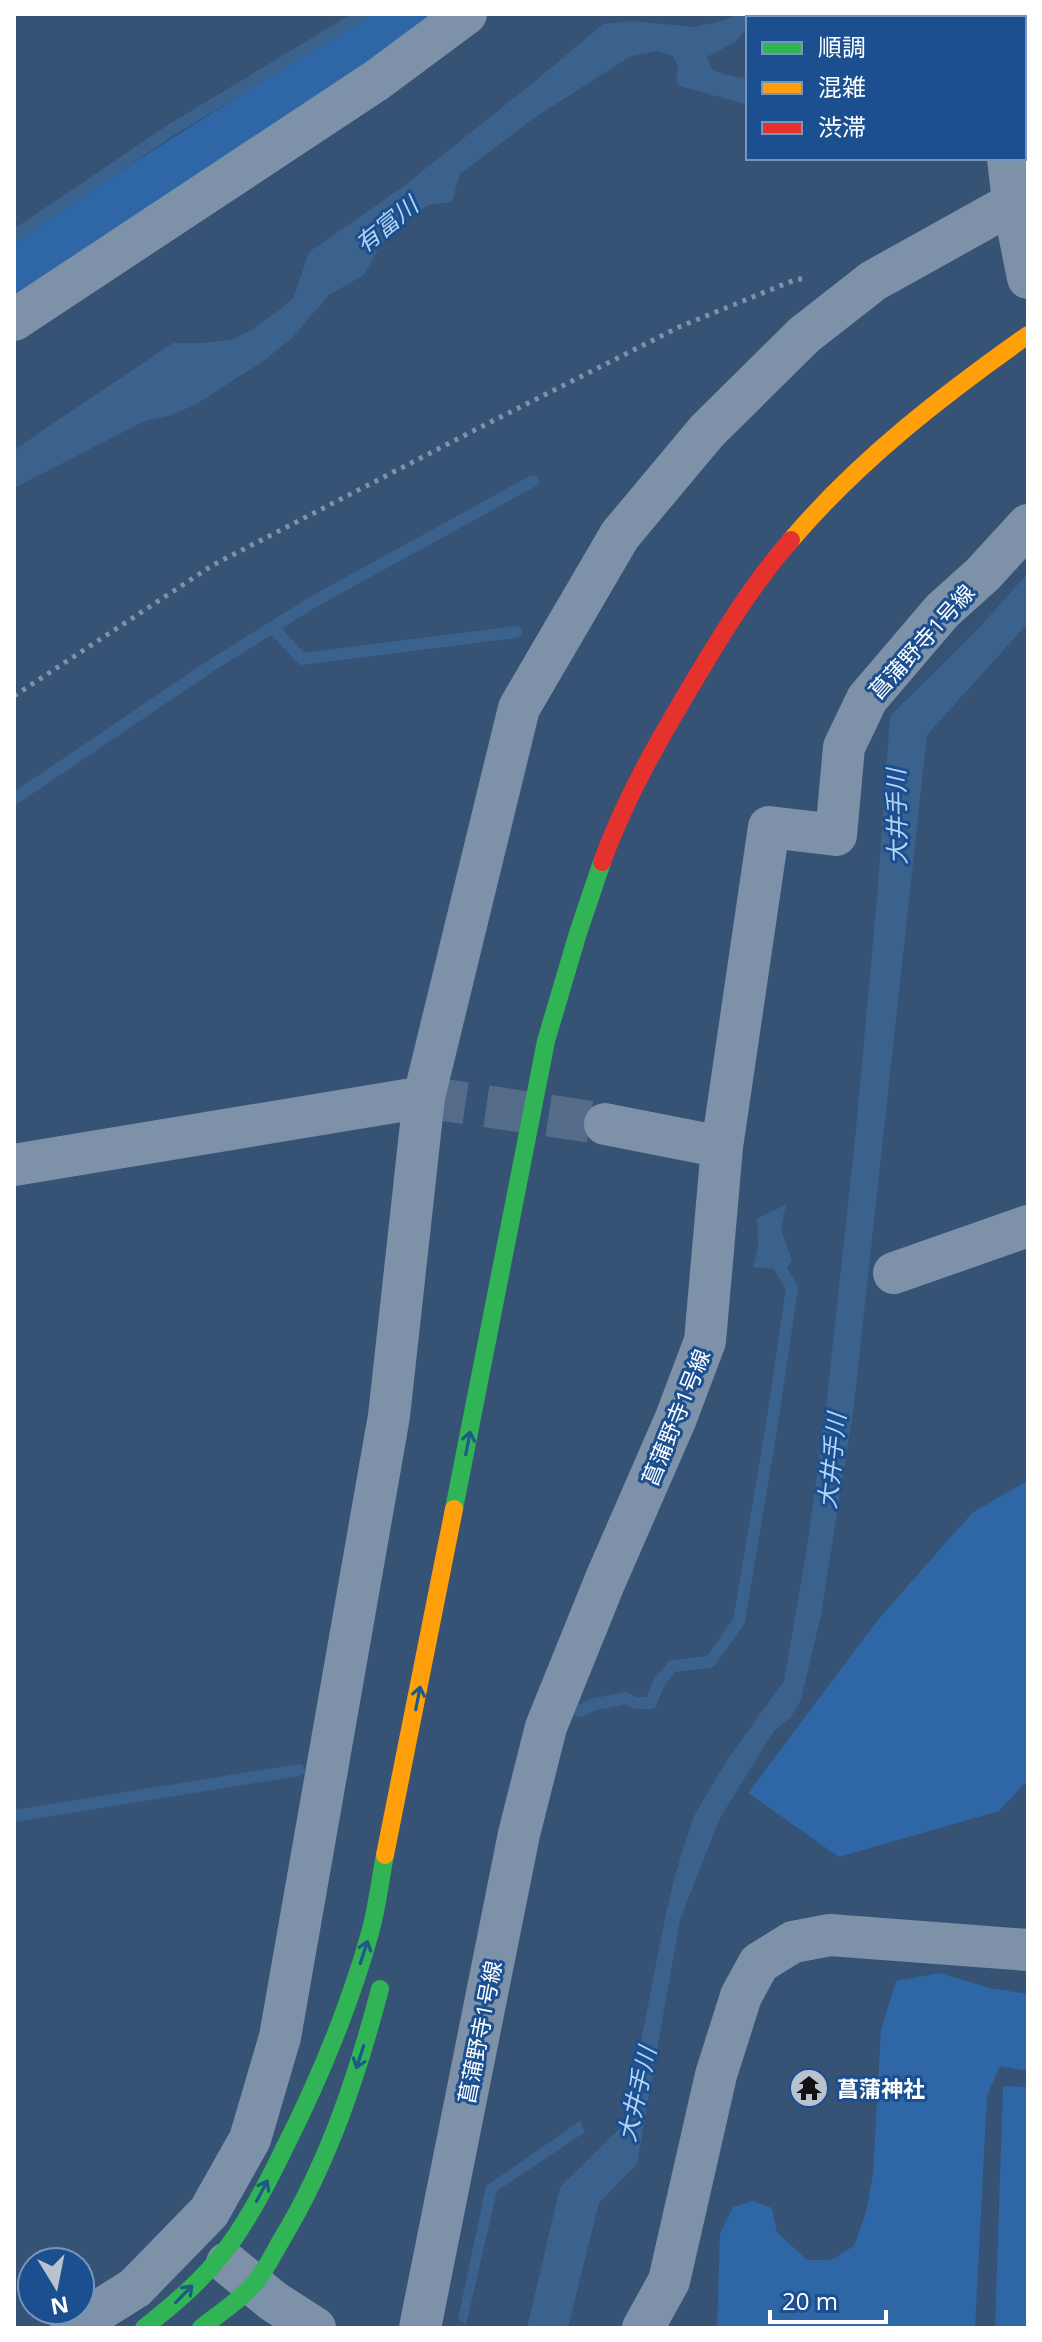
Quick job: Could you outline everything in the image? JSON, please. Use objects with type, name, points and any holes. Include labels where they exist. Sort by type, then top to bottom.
[{"type":"highway","points":[[144,2328],[169,2309],[220,2257],[252,2210],[312,2091],[343,2015],[370,1932],[546,1041],[578,930],[616,828],[666,726],[739,609],[798,531],[870,458],[988,363],[1028,335]]},
{"type":"highway","points":[[201,2328],[253,2285],[291,2226],[322,2162],[371,2025],[382,1979]]},
{"type":"street","points":[[14,320],[377,80],[466,14]]},
{"type":"street","points":[[71,2328],[135,2288],[209,2212],[250,2139],[280,2037],[389,1416],[424,1097],[519,708],[620,535],[707,431],[804,335],[873,281],[1015,184],[1028,278]]},
{"type":"street","name":"菖蒲野寺1号線","points":[[420,2328],[519,1834],[546,1727],[676,1418],[705,1341],[722,1147],[769,827],[836,835],[844,747],[867,699],[942,611],[983,574],[1028,525]]},
{"type":"street","points":[[14,1165],[424,1097]]},
{"type":"street","points":[[605,1124],[722,1147]]},
{"type":"street","points":[[894,1273],[1028,1226]]},
{"type":"street","points":[[643,2328],[669,2281],[716,2075],[741,1996],[759,1963],[793,1942],[830,1935],[1028,1950]]},
{"type":"street","points":[[220,2257],[273,2301],[315,2328]]},
{"type":"path","points":[[14,696],[213,565],[679,327],[797,279],[812,280]]},
{"type":"shaded area","points":[[368,14],[448,14],[14,309],[14,239]]},
{"type":"shaded area","points":[[1028,1480],[1028,1780],[999,1811],[839,1857],[748,1793],[876,1622],[972,1513]]},
{"type":"shaded area","points":[[939,1973],[990,1988],[1028,1994],[1028,2071],[1000,2066],[987,2096],[975,2328],[717,2328],[720,2233],[733,2207],[753,2201],[772,2208],[777,2232],[807,2260],[831,2260],[854,2246],[866,2212],[873,2173],[881,2030],[896,1981]]},
{"type":"shaded area","points":[[1003,2086],[1028,2087],[1028,2328],[995,2328]]},
{"type":"water","name":"有富川","points":[[735,14],[761,14],[746,16],[746,30],[735,42],[707,57],[712,69],[746,79],[746,104],[680,86],[676,81],[678,68],[673,56],[657,51],[631,56],[534,118],[460,174],[452,202],[428,205],[398,227],[381,244],[364,275],[329,295],[291,339],[265,360],[195,405],[169,416],[145,421],[14,488],[14,451],[173,343],[231,340],[278,311],[294,297],[309,252],[404,186],[603,24],[633,21],[695,27],[729,19]]},
{"type":"water","name":"大井手川","points":[[1028,573],[1028,623],[927,735],[854,1405],[821,1615],[801,1700],[791,1717],[774,1731],[720,1818],[680,1920],[637,2164],[599,2203],[568,2328],[527,2328],[560,2187],[625,2123],[666,1913],[694,1816],[727,1760],[784,1681],[807,1547],[827,1398],[855,1139],[890,716],[975,632]]},
{"type":"water","points":[[786,1205],[781,1230],[792,1260],[786,1270],[753,1267],[758,1247],[757,1218]]},
{"type":"water","points":[[580,2121],[585,2132],[497,2191],[466,2325],[458,2319],[486,2186]]},
{"type":"waterway","points":[[14,236],[171,130],[363,14]]},
{"type":"waterway","points":[[14,799],[209,667],[313,602],[533,481]]},
{"type":"waterway","points":[[274,629],[302,659],[516,632]]},
{"type":"waterway","points":[[574,1709],[581,1711],[592,1705],[626,1698],[636,1703],[651,1703],[659,1682],[673,1666],[710,1662],[739,1621],[792,1288],[775,1259]]},
{"type":"waterway","points":[[14,1816],[299,1770]]},
{"type":"tunnel","points":[[424,1097],[605,1124]]},
{"type":"traffic: fast","points":[[454,1509],[546,1041],[602,862]]},
{"type":"traffic: fast","points":[[144,2328],[209,2270],[243,2226],[270,2178],[320,2073],[362,1961],[385,1855]]},
{"type":"traffic: fast","points":[[201,2328],[241,2297],[257,2280],[299,2209],[340,2117],[380,1989]]},
{"type":"traffic: slow","points":[[791,540],[845,483],[903,430],[1028,335]]},
{"type":"traffic: slow","points":[[385,1855],[454,1509]]},
{"type":"traffic: jam","points":[[602,862],[657,744],[718,641],[791,540]]},
{"type":"place","name":"菖蒲神社","points":[[809,2088]]}]
